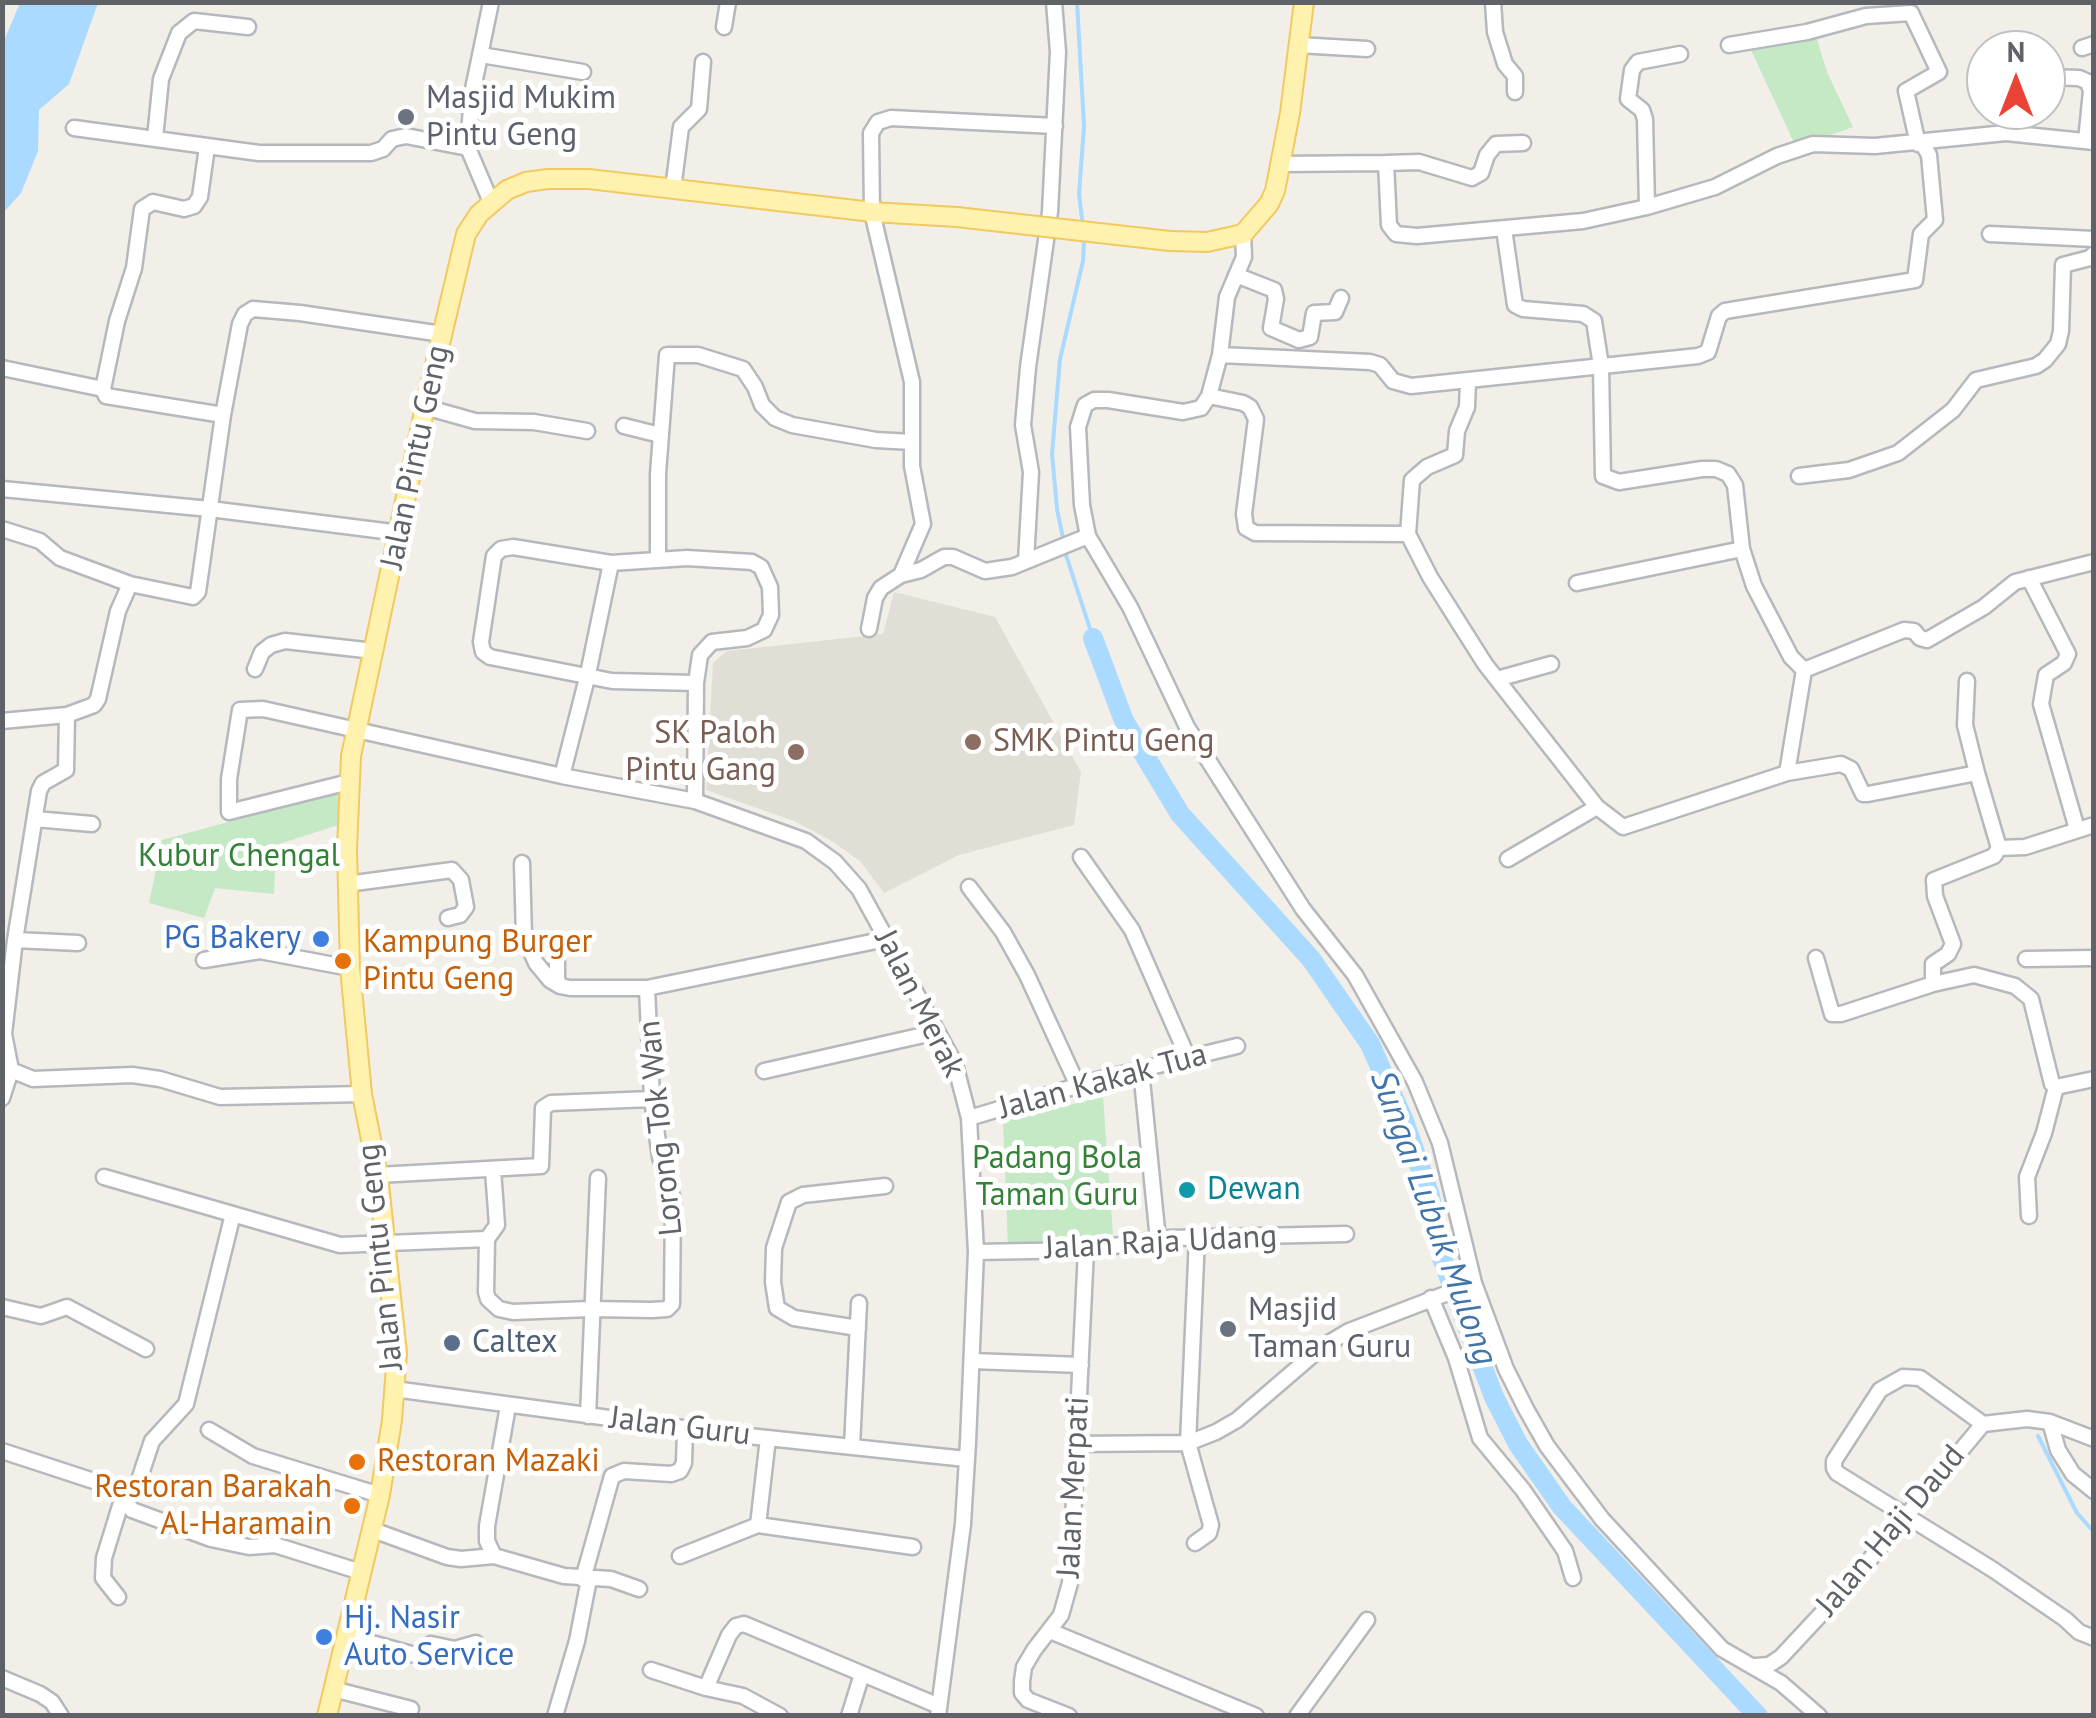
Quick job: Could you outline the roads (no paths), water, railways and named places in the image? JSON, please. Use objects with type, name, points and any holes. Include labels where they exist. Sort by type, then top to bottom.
[{"type":"main road","points":[[1243,234],[1269,204],[1280,164],[1304,2]]},
{"type":"main road","name":"Jalan Pintu Geng","points":[[327,1716],[380,1496],[396,1354],[378,1176],[362,1094],[350,968],[348,782],[425,406],[466,234],[507,190],[548,179],[589,179],[1170,241],[1207,242],[1243,234]]},
{"type":"street","points":[[491,2],[470,108],[468,148],[492,202]]},
{"type":"street","points":[[724,27],[728,2]]},
{"type":"street","points":[[1026,561],[1031,472],[1024,436],[1025,406],[1050,212],[1058,52],[1054,2]]},
{"type":"street","points":[[1493,2],[1495,32],[1505,64],[1515,76],[1515,92]]},
{"type":"street","points":[[1852,3],[1874,16]]},
{"type":"street","points":[[1220,355],[1370,362],[1380,365],[1393,380],[1411,386],[1468,382],[1698,356],[1708,352],[1720,316],[1732,309],[1914,280],[1921,234],[1936,220],[1929,154],[1920,143],[1906,92],[1939,72],[1911,13],[1874,16],[1730,46]]},
{"type":"street","points":[[154,138],[162,78],[179,34],[194,21],[248,27]]},
{"type":"street","points":[[1298,46],[1367,49]]},
{"type":"street","points":[[1647,207],[1645,118],[1642,110],[1628,99],[1630,81],[1638,62],[1680,54]]},
{"type":"street","points":[[481,55],[584,72]]},
{"type":"street","points":[[673,189],[681,127],[698,108],[703,62]]},
{"type":"street","points":[[1386,164],[1388,220],[1396,234],[1504,230],[1582,221],[1702,192],[1777,156],[1813,144],[1920,143],[2006,133],[2090,141],[2088,82],[2066,78]]},
{"type":"street","points":[[901,575],[922,524],[912,466],[912,382],[872,212],[871,133],[878,122],[891,118],[1056,126]]},
{"type":"street","points":[[74,128],[259,153],[371,153],[383,149],[392,139],[406,136],[468,148]]},
{"type":"street","points":[[1280,164],[1419,162],[1472,178],[1481,174],[1487,156],[1498,142],[1523,143]]},
{"type":"street","points":[[207,147],[200,197],[194,206],[184,209],[153,202],[142,209],[134,268],[117,321],[103,389],[106,396],[223,415]]},
{"type":"street","points":[[1504,230],[1515,305],[1588,315],[1594,321],[1601,366],[1603,476],[1608,481],[1633,482],[1702,470],[1716,469],[1728,474],[1735,485],[1742,550],[1754,586],[1791,657],[1804,670]]},
{"type":"street","points":[[1243,234],[1244,257],[1228,297],[1220,355],[1201,408],[1192,412],[1151,409],[1108,400],[1085,405],[1078,428],[1082,539],[1130,607],[1187,728],[1302,909],[1355,975],[1415,1082],[1440,1143],[1472,1284],[1506,1369],[1547,1446],[1602,1519],[1722,1649],[1802,1698],[1819,1716]]},
{"type":"street","points":[[1990,234],[2094,239]]},
{"type":"street","points":[[1799,476],[1850,470],[1898,453],[1953,410],[1976,380],[2036,366],[2046,360],[2058,344],[2061,331],[2062,265],[2094,254]]},
{"type":"street","points":[[1236,275],[1274,290],[1271,328],[1300,340],[1310,337],[1314,313],[1335,312],[1340,298]]},
{"type":"street","points":[[2,529],[40,540],[60,558],[130,584],[193,597],[198,592],[223,415],[245,314],[253,309],[300,312],[442,334]]},
{"type":"street","points":[[658,558],[660,435],[667,355],[721,360],[743,370],[762,405],[775,418],[876,440],[912,442]]},
{"type":"street","points":[[2,368],[103,389]]},
{"type":"street","points":[[1468,382],[1455,456],[1427,467],[1412,480],[1408,534],[1445,602],[1496,679],[1598,807],[1618,826],[1787,773],[1841,764],[1856,775],[1864,794],[1978,773]]},
{"type":"street","points":[[1208,396],[1243,403],[1256,419],[1244,514],[1250,531],[1408,534]]},
{"type":"street","points":[[425,406],[476,421],[534,422],[587,431]]},
{"type":"street","points":[[624,426],[660,435]]},
{"type":"street","points":[[2,490],[400,533]]},
{"type":"street","points":[[868,629],[880,588],[901,575],[921,570],[944,557],[985,571],[1012,568],[1082,539]]},
{"type":"street","points":[[695,801],[696,683],[700,655],[712,642],[758,636],[771,615],[768,576],[752,562],[658,558],[611,563],[513,546],[500,549],[494,556],[481,642],[483,652],[490,657],[612,680],[696,683]]},
{"type":"street","points":[[1577,583],[1742,550]]},
{"type":"street","points":[[1804,670],[1904,630],[1914,631],[1927,640],[1984,607],[2015,582],[2094,562]]},
{"type":"street","points":[[562,776],[611,563]]},
{"type":"street","points":[[2029,578],[2068,654],[2064,663],[2046,675],[2041,704],[2077,829]]},
{"type":"street","points":[[2,722],[67,715],[94,705],[118,610],[130,584]]},
{"type":"street","points":[[255,669],[262,652],[271,644],[284,641],[374,651]]},
{"type":"street","points":[[1496,679],[1551,664]]},
{"type":"street","points":[[1787,773],[1804,670]]},
{"type":"street","points":[[1933,984],[1932,964],[1948,954],[1953,944],[1935,896],[1934,880],[1994,856],[1999,848],[1965,725],[1967,681]]},
{"type":"street","name":"Jalan Merak","points":[[348,782],[229,812],[229,779],[240,710],[263,709],[562,776],[695,801],[806,841],[827,855],[860,889],[954,1064],[970,1118],[976,1252],[972,1361],[963,1524],[939,1711]]},
{"type":"street","points":[[2,1098],[11,1070],[4,1034],[11,967],[35,819],[43,783],[66,770],[67,715]]},
{"type":"street","points":[[1508,859],[1598,807]]},
{"type":"street","points":[[35,819],[92,824]]},
{"type":"street","points":[[1999,848],[2025,847],[2094,825]]},
{"type":"street","points":[[1081,857],[1132,930],[1188,1058]]},
{"type":"street","points":[[522,863],[524,937],[536,963],[560,986],[647,988],[886,939]]},
{"type":"street","points":[[347,884],[452,870],[462,880],[466,907],[460,915],[448,918]]},
{"type":"street","points":[[969,887],[1002,932],[1026,975],[1078,1086]]},
{"type":"street","points":[[524,937],[532,943],[552,943],[556,948],[560,986]]},
{"type":"street","points":[[15,940],[78,943]]},
{"type":"street","points":[[204,960],[260,951],[350,968]]},
{"type":"street","points":[[1816,958],[1832,1014],[1974,975],[2015,986],[2031,998],[2047,1075],[2056,1087]]},
{"type":"street","points":[[2026,959],[2094,958]]},
{"type":"street","name":"Lorong Tok Wan","points":[[590,1309],[652,1310],[667,1309],[672,1304],[673,1200],[660,1157],[652,1099],[647,988]]},
{"type":"street","points":[[764,1071],[937,1032]]},
{"type":"street","name":"Jalan Kakak Tua","points":[[970,1118],[1236,1046]]},
{"type":"street","points":[[11,1070],[33,1079],[146,1077],[220,1096],[362,1094]]},
{"type":"street","points":[[1141,1070],[1158,1240]]},
{"type":"street","points":[[2056,1087],[2094,1079]]},
{"type":"street","points":[[2029,1216],[2027,1178],[2056,1087]]},
{"type":"street","points":[[378,1176],[541,1166],[543,1108],[552,1103],[652,1099]]},
{"type":"street","points":[[493,1170],[497,1225],[487,1239],[488,1299],[499,1309],[513,1312],[590,1309]]},
{"type":"street","points":[[104,1177],[340,1245],[487,1239]]},
{"type":"street","points":[[588,1416],[598,1178]]},
{"type":"street","points":[[858,1328],[794,1318],[776,1308],[774,1248],[789,1202],[803,1196],[886,1186]]},
{"type":"street","points":[[118,1597],[108,1588],[102,1568],[116,1516],[138,1483],[152,1441],[186,1404],[233,1214]]},
{"type":"street","name":"Jalan Raja Udang","points":[[976,1252],[1086,1250],[1158,1240],[1346,1234]]},
{"type":"street","points":[[1195,1543],[1209,1533],[1211,1515],[1188,1442],[1197,1238]]},
{"type":"street","name":"Jalan Merpati","points":[[1069,1716],[1037,1704],[1022,1693],[1022,1682],[1024,1667],[1061,1614],[1070,1583],[1086,1250]]},
{"type":"street","points":[[1076,1444],[1188,1442],[1236,1420],[1322,1347],[1349,1331],[1472,1284]]},
{"type":"street","points":[[1434,1297],[1480,1438],[1566,1551],[1573,1578]]},
{"type":"street","points":[[852,1446],[859,1303]]},
{"type":"street","points":[[2,1307],[41,1316],[67,1307],[146,1349]]},
{"type":"street","points":[[972,1361],[1081,1365]]},
{"type":"street","points":[[1984,1424],[1920,1378],[1903,1377],[1880,1390],[1834,1461],[1834,1468],[1992,1569],[2079,1632],[2094,1638]]},
{"type":"street","name":"Jalan Guru","points":[[394,1389],[685,1429],[966,1459]]},
{"type":"street","points":[[491,1552],[487,1526],[508,1406]]},
{"type":"street","name":"Jalan Haji Daud","points":[[1755,1666],[1781,1658],[1984,1424],[2027,1419],[2050,1422],[2094,1440]]},
{"type":"street","points":[[2050,1422],[2058,1450],[2073,1474],[2094,1491]]},
{"type":"street","points":[[554,1716],[577,1642],[586,1579],[612,1476],[624,1470],[670,1474],[680,1471],[685,1429]]},
{"type":"street","points":[[209,1430],[232,1447],[380,1496]]},
{"type":"street","points":[[758,1525],[768,1438]]},
{"type":"street","points":[[2,1451],[109,1486],[134,1512],[211,1539],[249,1547],[274,1544],[360,1572]]},
{"type":"street","points":[[680,1556],[758,1525],[913,1547]]},
{"type":"street","points":[[373,1530],[447,1557],[461,1560],[491,1552],[586,1579],[611,1579],[639,1589]]},
{"type":"street","points":[[1297,1716],[1367,1620]]},
{"type":"street","points":[[706,1688],[729,1635],[740,1624],[813,1651],[939,1711]]},
{"type":"street","points":[[1050,1630],[1256,1716]]},
{"type":"street","points":[[346,1636],[416,1655],[432,1644],[455,1649],[476,1642]]},
{"type":"street","points":[[650,1670],[743,1696],[780,1716]]},
{"type":"street","points":[[850,1716],[862,1674]]},
{"type":"street","points":[[2,1678],[40,1694],[52,1702],[61,1716]]},
{"type":"street","points":[[333,1689],[410,1708]]},
{"type":"water","points":[[20,3],[98,3],[69,84],[39,110],[38,151],[21,193],[3,213],[3,43]]},
{"type":"waterway","name":"Sungai Lubuk Mulong","points":[[1077,2],[1084,126],[1079,194],[1083,227]]},
{"type":"waterway","name":"Sungai Lubuk Mulong","points":[[1064,543],[1052,454],[1060,359],[1083,261],[1084,237]]},
{"type":"waterway","name":"Sungai Lubuk Mulong","points":[[1065,552],[1093,638]]},
{"type":"waterway","name":"Sungai Lubuk Mulong","points":[[1093,638],[1124,721],[1180,814],[1311,959],[1370,1044],[1404,1121],[1430,1196],[1442,1258],[1467,1326],[1494,1397],[1518,1444],[1562,1507],[1758,1716]]},
{"type":"waterway","points":[[2038,1436],[2077,1513],[2094,1532]]},
{"type":"place","name":"Masjid Mukim Pintu Geng","points":[[406,117]]},
{"type":"place","name":"SMK Pintu Geng","points":[[973,742]]},
{"type":"place","name":"SK Paloh Pintu Gang","points":[[796,752]]},
{"type":"place","name":"PG Bakery","points":[[321,939]]},
{"type":"place","name":"Kampung Burger Pintu Geng","points":[[343,961]]},
{"type":"place","name":"Dewan","points":[[1187,1190]]},
{"type":"place","name":"Masjid Taman Guru","points":[[1228,1329]]},
{"type":"place","name":"Caltex","points":[[452,1343]]},
{"type":"place","name":"Restoran Mazaki","points":[[357,1462]]},
{"type":"place","name":"Restoran Barakah Al-Haramain","points":[[352,1506]]},
{"type":"place","name":"Hj. Nasir Auto Service","points":[[324,1637]]},
{"type":"park label","name":"Kubur Chengal","points":[[239,857]]},
{"type":"park label","name":"Padang Bola Taman Guru","points":[[1057,1178]]}]
